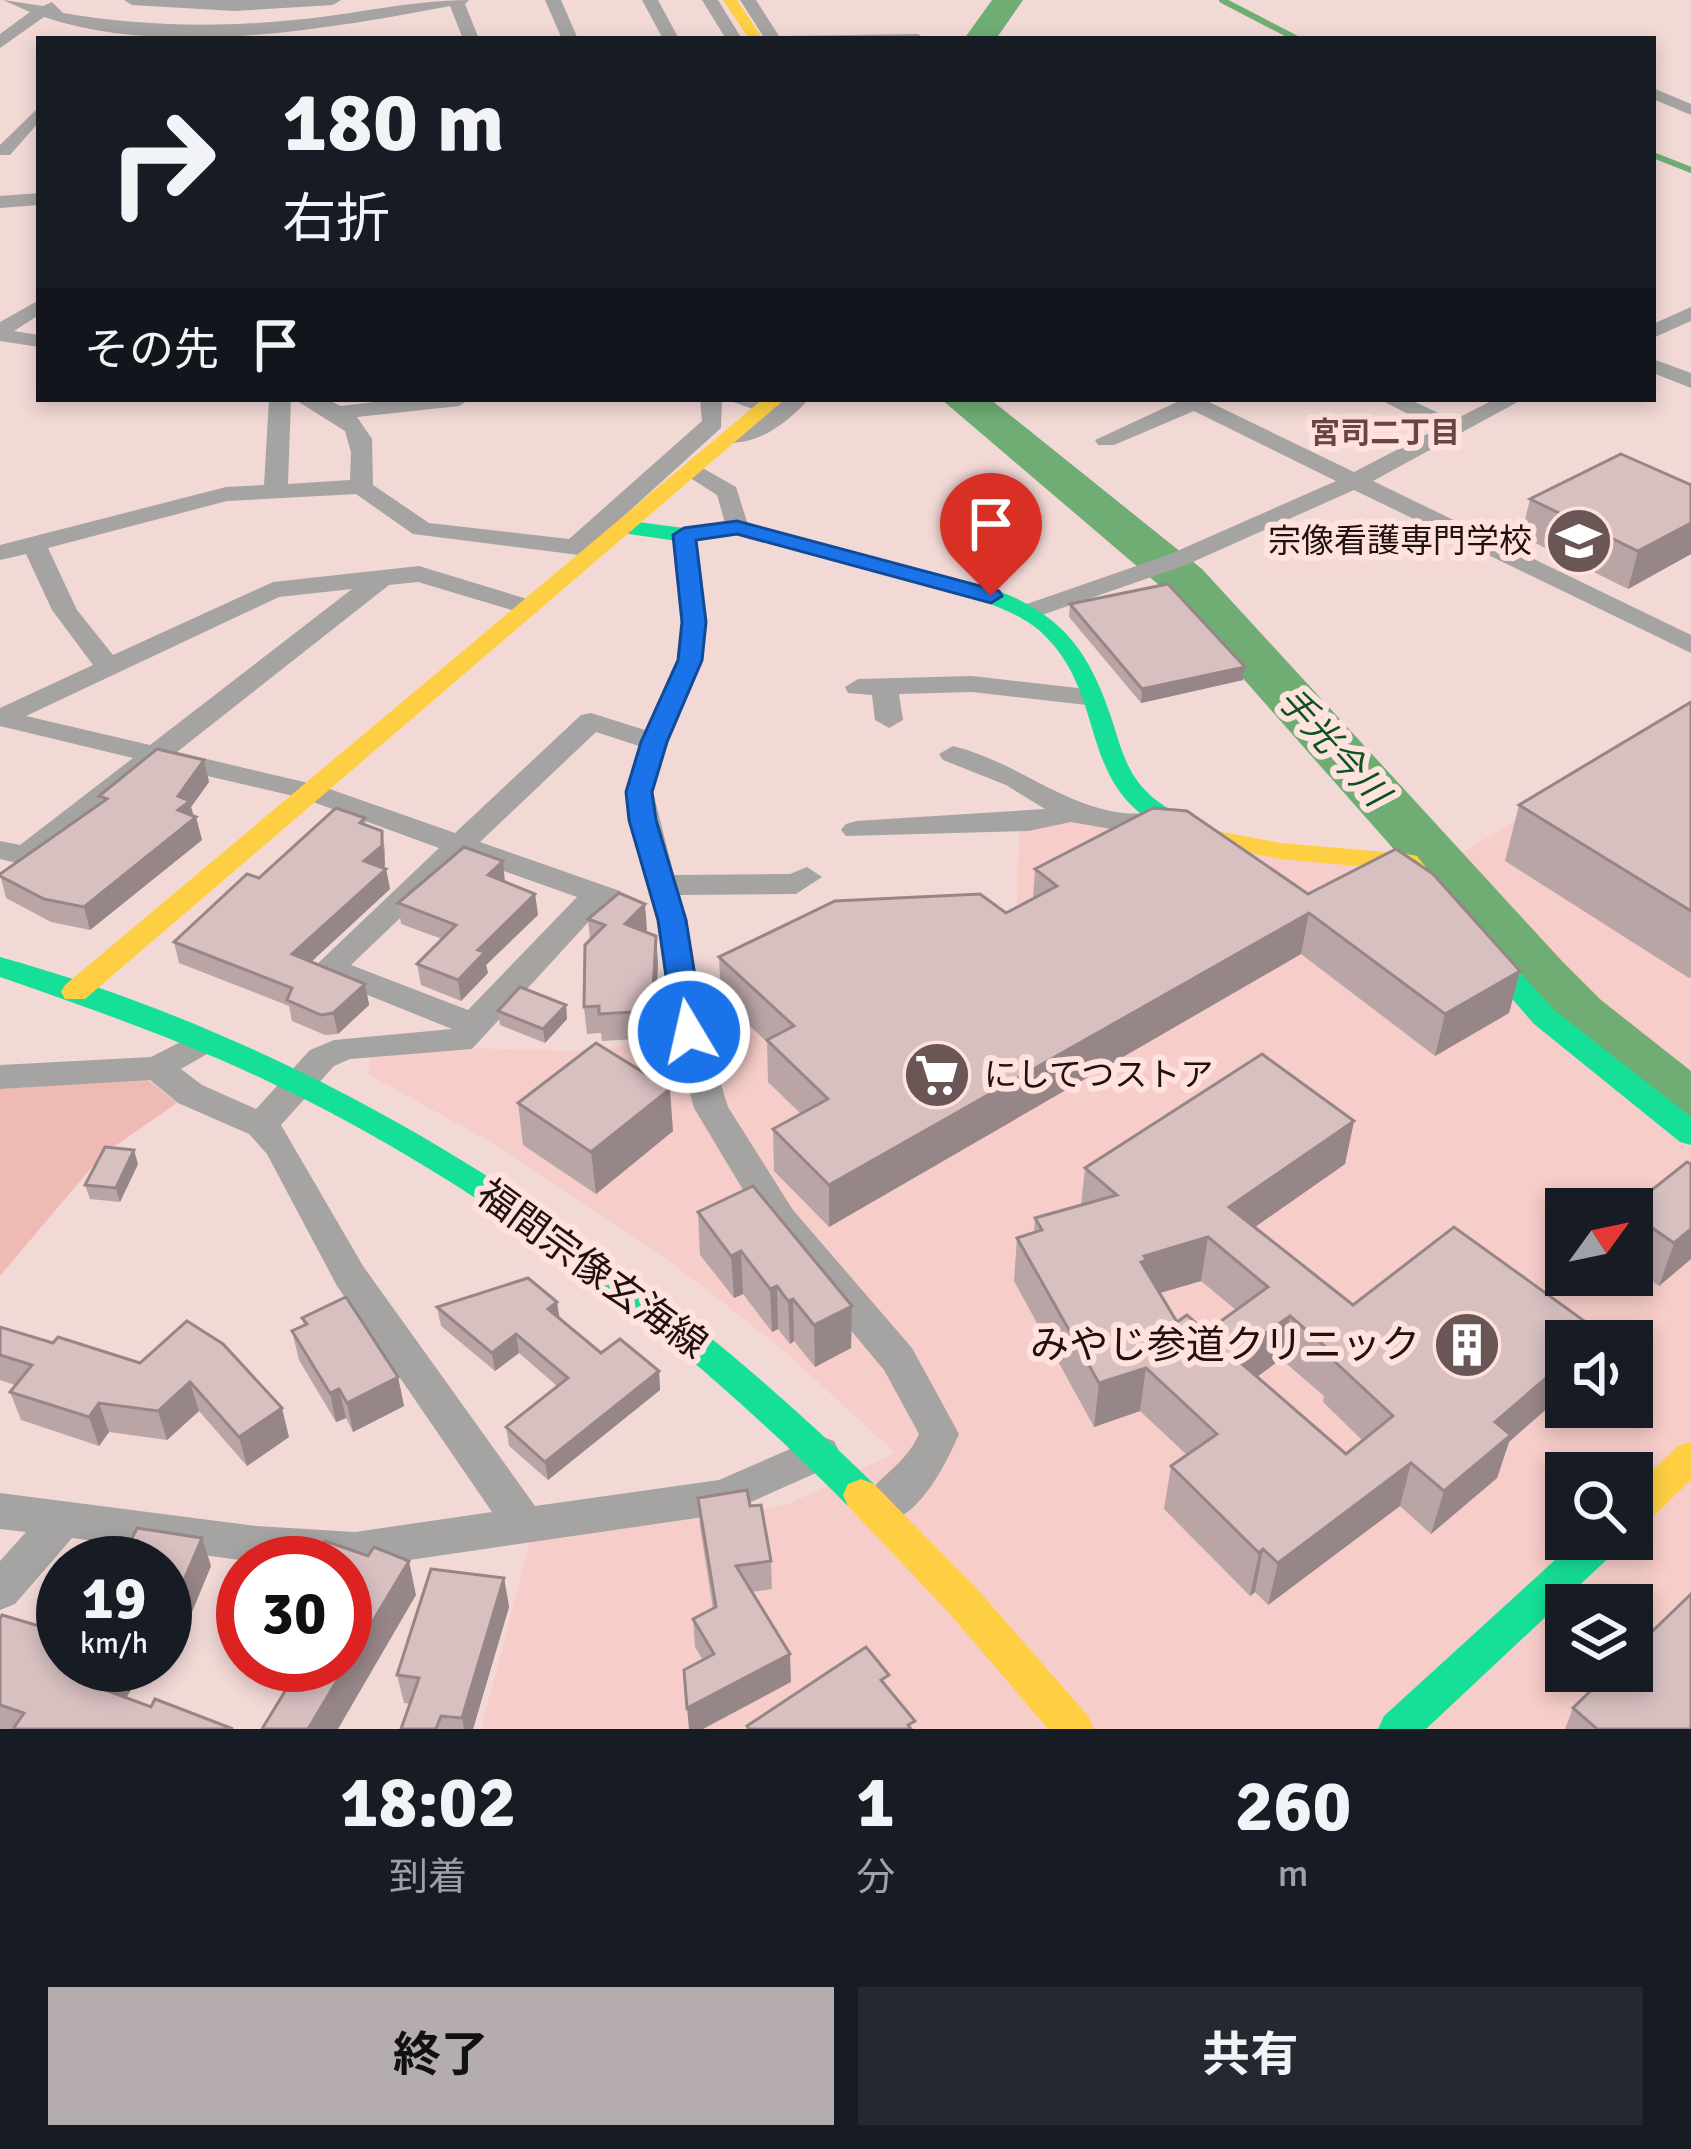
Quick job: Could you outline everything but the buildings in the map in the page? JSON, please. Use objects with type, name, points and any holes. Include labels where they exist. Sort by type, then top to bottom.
[{"type":"street","points":[[11,0],[42,11],[119,25],[207,34],[273,33],[458,0],[470,36]]},
{"type":"street","points":[[0,44],[25,20],[69,0]]},
{"type":"street","points":[[132,0],[234,6],[332,0]]},
{"type":"street","points":[[353,0],[366,36]]},
{"type":"street","points":[[553,0],[569,36]]},
{"type":"street","points":[[650,0],[669,36]]},
{"type":"street","points":[[710,0],[732,36]]},
{"type":"street","points":[[730,0],[754,36]]},
{"type":"street","points":[[748,0],[771,36]]},
{"type":"street","points":[[109,36],[119,25]]},
{"type":"street","points":[[1656,91],[1691,83]]},
{"type":"street","points":[[1656,93],[1691,110]]},
{"type":"street","points":[[2,151],[36,115]]},
{"type":"street","points":[[2,151],[36,150]]},
{"type":"street","points":[[0,202],[36,199]]},
{"type":"street","points":[[0,333],[36,308]]},
{"type":"street","points":[[1659,329],[1691,313]]},
{"type":"street","points":[[1659,329],[1691,336]]},
{"type":"street","points":[[0,333],[36,340]]},
{"type":"street","points":[[1656,366],[1691,381]]},
{"type":"street","points":[[276,490],[280,402]]},
{"type":"street","points":[[314,402],[342,412],[432,402]]},
{"type":"street","points":[[76,992],[528,607],[712,423],[711,402]]},
{"type":"street","points":[[0,553],[166,506],[276,490],[361,487],[422,529],[586,548],[623,527],[731,437],[751,402]]},
{"type":"street","points":[[731,437],[759,431],[794,402]]},
{"type":"street","points":[[1130,452],[1095,434],[1187,402]]},
{"type":"street","points":[[1192,402],[1691,645]]},
{"type":"street","points":[[1396,402],[1452,428]]},
{"type":"street","points":[[1030,611],[1166,564],[1355,481],[1507,402]]},
{"type":"street","points":[[342,412],[361,435],[361,487]]},
{"type":"street","points":[[692,469],[728,492],[737,527]]},
{"type":"street","points":[[623,527],[684,535],[737,527],[991,596],[1030,611],[1070,652],[1114,766],[1135,794],[1165,820],[1213,836],[1311,856],[1407,862],[1544,1017],[1691,1135]]},
{"type":"street","points":[[684,535],[694,622],[690,660],[654,742],[639,792],[643,820],[668,903],[689,1032],[711,1108],[780,1220],[898,1359],[938,1434],[923,1470],[879,1508]]},
{"type":"street","points":[[35,545],[48,588],[72,626],[108,666]]},
{"type":"street","points":[[0,718],[273,590],[419,574],[528,607]]},
{"type":"street","points":[[0,850],[25,856],[382,578]]},
{"type":"street","points":[[889,720],[871,686],[972,684],[1087,697]]},
{"type":"street","points":[[0,718],[310,792],[597,894],[668,903],[796,884],[807,878]]},
{"type":"street","points":[[473,1025],[328,968],[591,722],[654,742]]},
{"type":"street","points":[[953,754],[1016,779],[1071,813],[1139,825],[1165,820]]},
{"type":"street","points":[[856,830],[1028,822],[1071,813]]},
{"type":"street","points":[[261,1125],[322,1058],[346,1048],[460,1041],[597,894]]},
{"type":"street","name":"福間宗像玄海線","points":[[0,967],[76,992],[301,1084],[452,1167],[581,1253],[662,1314],[879,1508],[973,1606],[1074,1729]]},
{"type":"street","points":[[0,1077],[157,1068],[202,1042]]},
{"type":"street","points":[[157,1068],[190,1094],[261,1125],[280,1146],[350,1276],[457,1434],[527,1527]]},
{"type":"street","points":[[0,1510],[256,1544],[356,1550],[724,1497],[820,1453]]},
{"type":"street","points":[[1653,1495],[1688,1466]]},
{"type":"street","points":[[0,1591],[64,1518]]},
{"type":"street","points":[[1398,1729],[1581,1560]]},
{"type":"shaded area","points":[[1691,716],[1691,1729],[481,1729],[530,1542],[787,1505],[895,1453],[781,1348],[663,1256],[496,1145],[368,1074],[371,1054],[470,1048],[575,1051],[671,1040],[704,1005],[835,940],[1016,931],[1019,830],[1079,820],[1430,872]]},
{"type":"shaded area","points":[[147,1079],[177,1103],[102,1155],[0,1276],[0,1089]]},
{"type":"waterway","name":"手光今川","points":[[982,36],[1008,0]]},
{"type":"waterway","points":[[1222,0],[1291,36]]},
{"type":"waterway","points":[[1656,156],[1691,170]]},
{"type":"waterway","name":"手光今川","points":[[967,402],[1184,580],[1538,975],[1578,1016],[1691,1107]]},
{"type":"traffic: fast","points":[[623,527],[684,535],[737,528],[991,596],[1025,611],[1048,626],[1077,662],[1108,748],[1139,799],[1168,820],[1211,838]]},
{"type":"traffic: fast","points":[[1478,944],[1544,1017],[1691,1134]]},
{"type":"traffic: fast","points":[[0,967],[237,1055],[313,1091],[461,1174],[534,1221],[672,1323],[738,1378],[861,1495]]},
{"type":"traffic: fast","points":[[1398,1729],[1581,1560]]},
{"type":"traffic: slow","points":[[730,0],[754,36]]},
{"type":"traffic: slow","points":[[75,992],[771,402]]},
{"type":"traffic: slow","points":[[1211,838],[1281,851],[1407,862],[1421,879]]},
{"type":"traffic: slow","points":[[1653,1493],[1691,1457]]},
{"type":"traffic: slow","points":[[861,1495],[964,1602],[1074,1729]]},
{"type":"place","name":"宗像看護専門学校","points":[[1579,541]]},
{"type":"place","name":"にしてつストア","points":[[937,1075]]},
{"type":"place","name":"みやじ参道クリニック","points":[[1467,1345]]},
{"type":"district","name":"宮司二丁目","points":[[1385,433]]},
{"type":"route","points":[[689,1032],[672,920],[639,792],[654,742],[690,660],[694,622],[684,535],[737,527],[991,596]]}]
